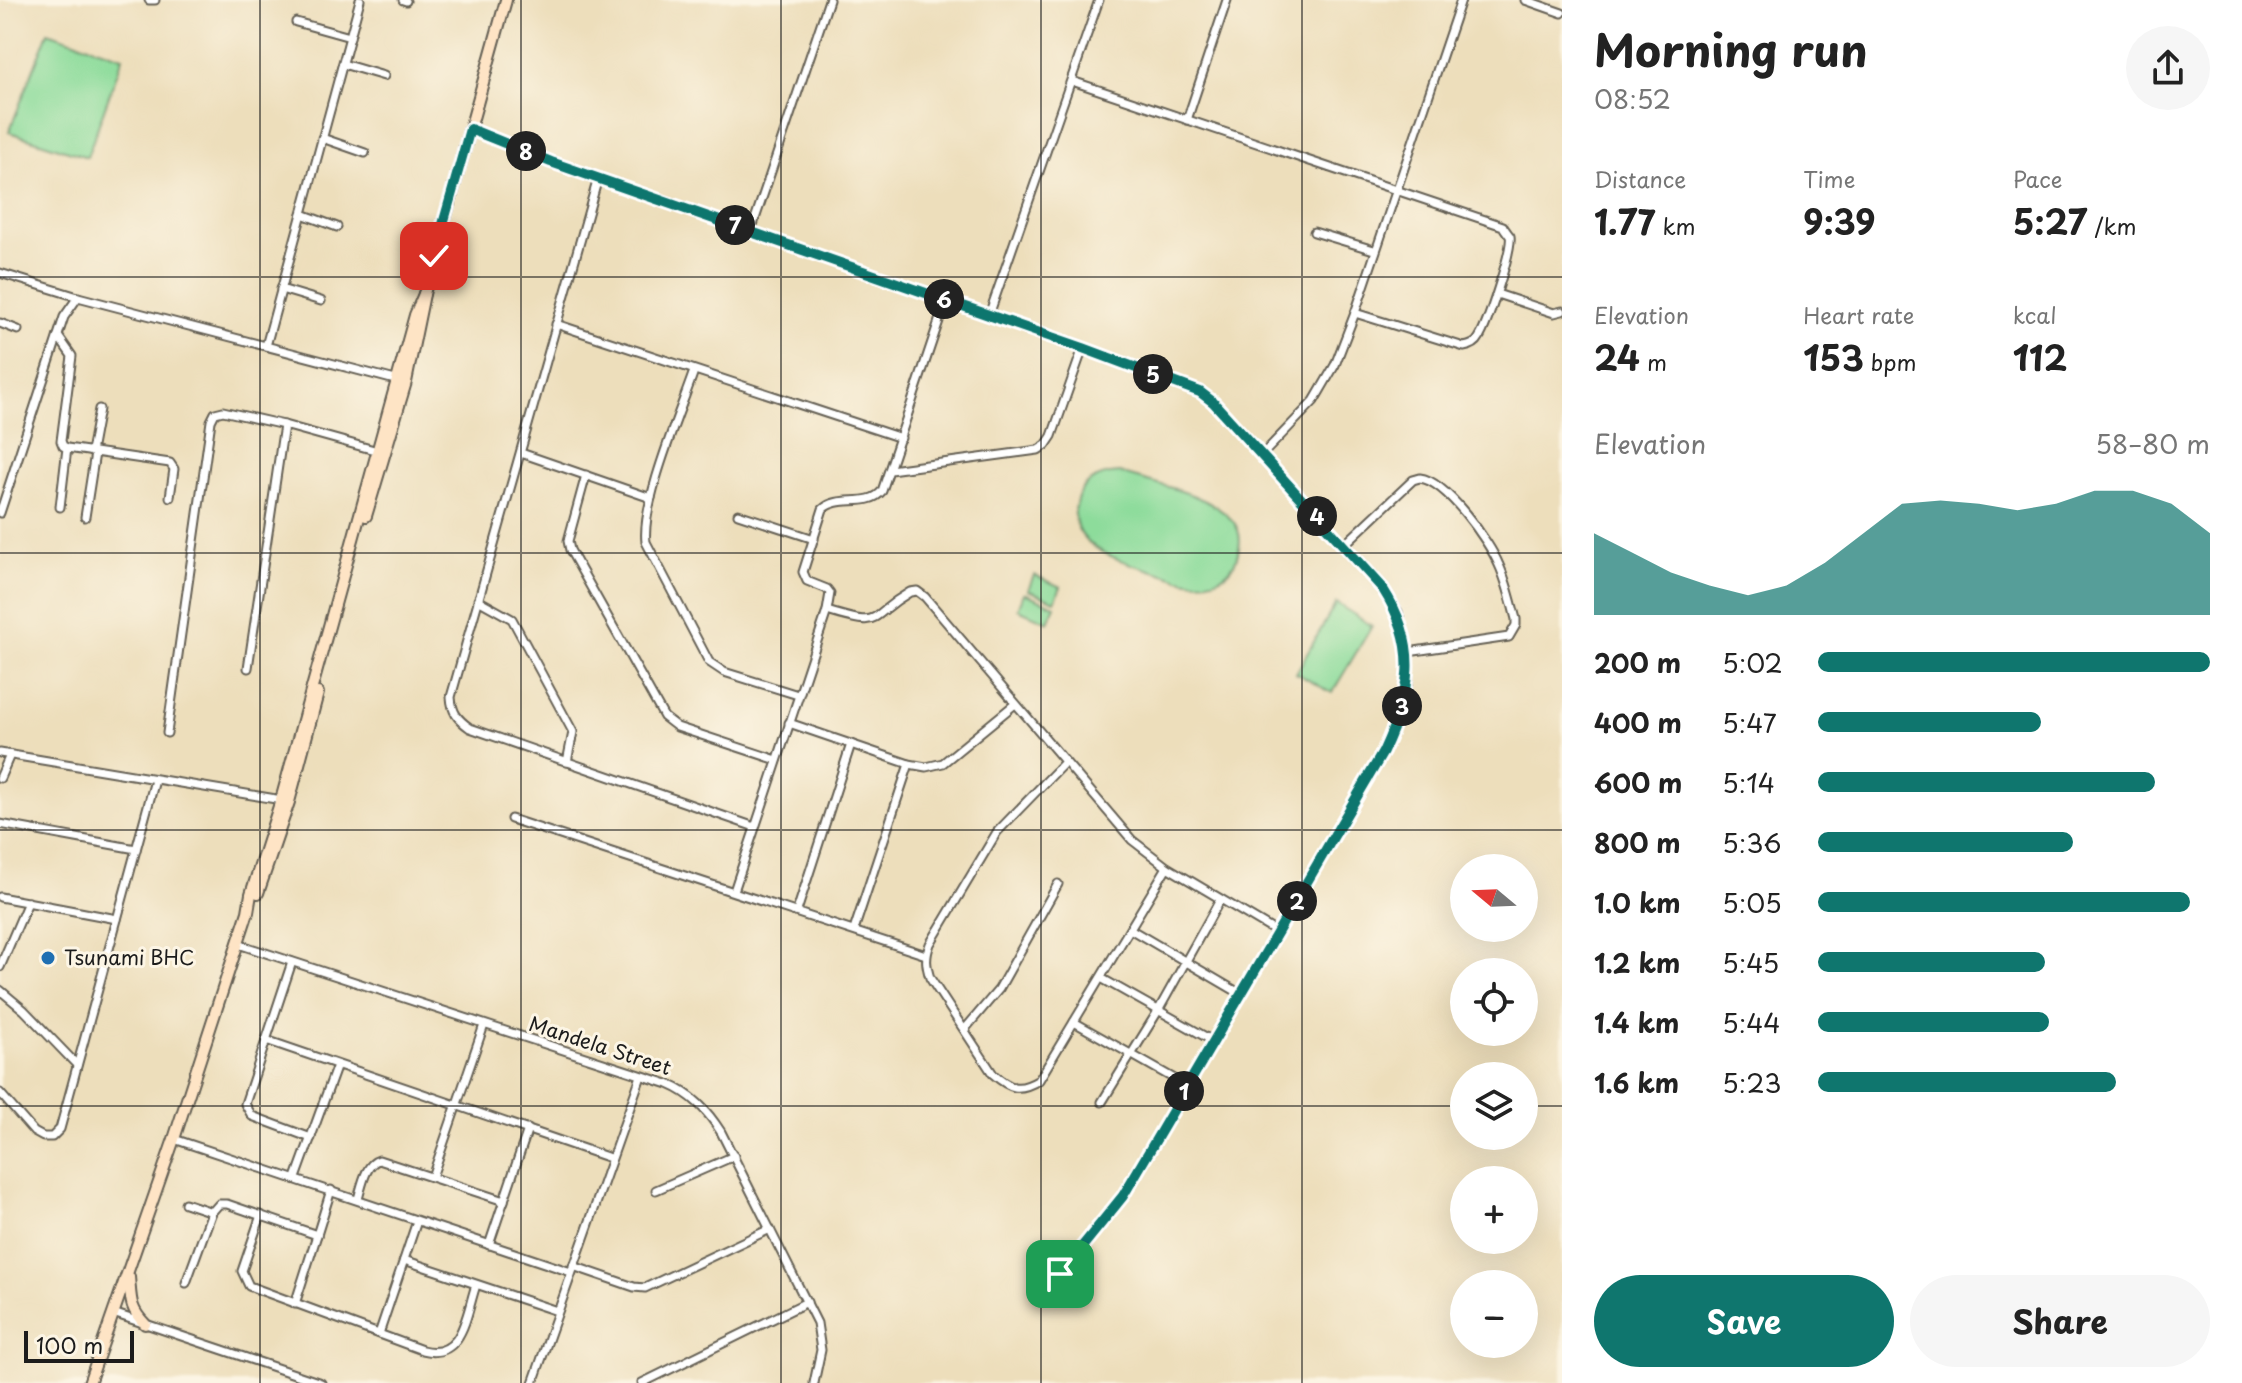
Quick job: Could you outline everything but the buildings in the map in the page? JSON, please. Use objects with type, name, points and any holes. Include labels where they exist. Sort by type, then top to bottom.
[{"type":"main road","points":[[89,1383],[174,1139],[248,912],[257,897],[380,452],[421,317],[424,294],[506,0]]},
{"type":"main road","points":[[129,1271],[129,1303],[145,1324]]},
{"type":"street","points":[[149,0],[155,0]]},
{"type":"street","points":[[266,346],[360,0]]},
{"type":"street","points":[[751,231],[829,0]]},
{"type":"street","points":[[989,315],[1099,0]]},
{"type":"street","points":[[1187,120],[1227,0]]},
{"type":"street","points":[[1262,455],[1300,418],[1325,384],[1355,313],[1461,0]]},
{"type":"street","points":[[1525,0],[1562,13]]},
{"type":"street","points":[[296,22],[350,37]]},
{"type":"street","points":[[343,64],[384,76]]},
{"type":"street","points":[[1072,81],[1503,226],[1510,236],[1510,247],[1497,294],[1479,338],[1472,345],[1464,347],[1355,313]]},
{"type":"street","points":[[470,129],[551,162],[1200,392],[1213,402],[1344,545],[1383,589],[1398,612],[1408,652],[1405,697],[1392,732],[1123,1196],[1060,1274]]},
{"type":"street","points":[[322,138],[365,153]]},
{"type":"street","points":[[598,178],[451,697],[456,716],[470,728],[755,827]]},
{"type":"street","points":[[302,214],[337,227]]},
{"type":"street","points":[[1314,232],[1374,250]]},
{"type":"street","points":[[0,273],[78,297],[401,381]]},
{"type":"street","points":[[281,289],[321,301]]},
{"type":"street","points":[[1497,294],[1554,313],[1562,311]]},
{"type":"street","points":[[0,513],[64,317],[78,297]]},
{"type":"street","points":[[734,891],[830,598],[827,589],[804,578],[803,572],[814,539],[827,505],[879,496],[946,300]]},
{"type":"street","points":[[0,323],[18,330]]},
{"type":"street","points":[[556,324],[901,438]]},
{"type":"street","points":[[58,336],[72,356],[61,442],[67,448],[170,463],[174,469],[170,497]]},
{"type":"street","points":[[890,470],[1038,450],[1046,445],[1083,348]]},
{"type":"street","points":[[694,371],[651,498],[644,526],[646,542],[709,662],[724,672],[798,695]]},
{"type":"street","points":[[85,517],[99,409]]},
{"type":"street","points":[[167,733],[212,419],[220,411],[380,452]]},
{"type":"street","points":[[248,668],[284,425]]},
{"type":"street","points":[[60,507],[67,448]]},
{"type":"street","points":[[521,453],[651,498]]},
{"type":"street","points":[[586,475],[568,541],[570,550],[664,717],[677,727],[777,760]]},
{"type":"street","points":[[1344,545],[1413,480],[1420,478],[1437,485],[1473,524],[1498,561],[1516,619],[1509,637],[1408,652]]},
{"type":"street","points":[[738,514],[814,539]]},
{"type":"street","points":[[827,611],[863,623],[874,620],[901,597],[917,591],[1132,840],[1167,867],[1278,933]]},
{"type":"street","points":[[478,600],[512,619],[573,732],[567,762]]},
{"type":"street","points":[[789,723],[926,767],[943,763],[1015,704]]},
{"type":"street","points":[[797,911],[851,744]]},
{"type":"street","points":[[0,753],[285,801]]},
{"type":"street","points":[[0,778],[10,755]]},
{"type":"street","points":[[1065,762],[997,832],[926,955],[930,978],[993,1074],[1013,1088],[1026,1088],[1039,1080],[1167,867]]},
{"type":"street","points":[[854,930],[909,764]]},
{"type":"street","points":[[0,1093],[34,1132],[43,1137],[52,1137],[58,1132],[155,780]]},
{"type":"street","points":[[511,819],[926,955]]},
{"type":"street","points":[[0,824],[136,849]]},
{"type":"street","points":[[965,1029],[999,989],[1058,884]]},
{"type":"street","points":[[0,897],[117,919]]},
{"type":"street","points":[[1102,1102],[1158,1011],[1220,900]]},
{"type":"street","points":[[0,967],[28,902]]},
{"type":"street","points":[[1130,929],[1241,994]]},
{"type":"street","name":"Mandela Street","points":[[238,944],[679,1088],[698,1102],[712,1118],[734,1156],[807,1302],[821,1339],[820,1364],[814,1383]]},
{"type":"street","points":[[292,962],[245,1101],[246,1108],[255,1117],[311,1138]]},
{"type":"street","points":[[1101,978],[1213,1041]]},
{"type":"street","points":[[0,990],[24,1010],[77,1065]]},
{"type":"street","points":[[1074,1022],[1187,1086]]},
{"type":"street","points":[[432,1177],[484,1025]]},
{"type":"street","points":[[266,1040],[610,1158]]},
{"type":"street","points":[[296,1178],[337,1065]]},
{"type":"street","points":[[533,1383],[641,1076]]},
{"type":"street","points":[[489,1245],[528,1129]]},
{"type":"street","points":[[174,1139],[489,1245],[634,1287],[645,1288],[770,1229]]},
{"type":"street","points":[[656,1190],[734,1156]]},
{"type":"street","points":[[358,1199],[369,1166],[375,1161],[382,1161],[504,1201]]},
{"type":"street","points":[[295,1304],[331,1190]]},
{"type":"street","points":[[185,1203],[212,1212]]},
{"type":"street","points":[[186,1283],[212,1212],[222,1203],[317,1235]]},
{"type":"street","points":[[261,1215],[243,1268],[244,1279],[252,1288],[428,1352],[447,1350],[457,1339],[476,1285]]},
{"type":"street","points":[[379,1334],[417,1221]]},
{"type":"street","points":[[404,1260],[557,1311]]},
{"type":"street","points":[[642,1383],[807,1302]]},
{"type":"street","points":[[113,1313],[321,1383]]},
{"type":"green space","points":[[48,32],[123,57],[87,157],[9,132]]},
{"type":"green space","points":[[1120,473],[1180,490],[1222,511],[1234,523],[1240,537],[1231,569],[1215,579],[1195,582],[1123,561],[1091,544],[1080,533],[1075,518],[1077,500],[1084,487],[1094,479]]},
{"type":"green space","points":[[1034,575],[1061,587],[1055,601],[1028,590]]},
{"type":"green space","points":[[1024,593],[1055,606],[1048,622],[1018,609]]},
{"type":"green space","points":[[1336,603],[1372,626],[1332,693],[1296,673]]},
{"type":"place","name":"Tsunami BHC","points":[[48,958]]},
{"type":"route","points":[[434,256],[470,129],[551,162],[1083,348],[1200,392],[1213,402],[1383,589],[1398,612],[1408,652],[1408,682],[1383,752],[1123,1196],[1060,1274]]}]
